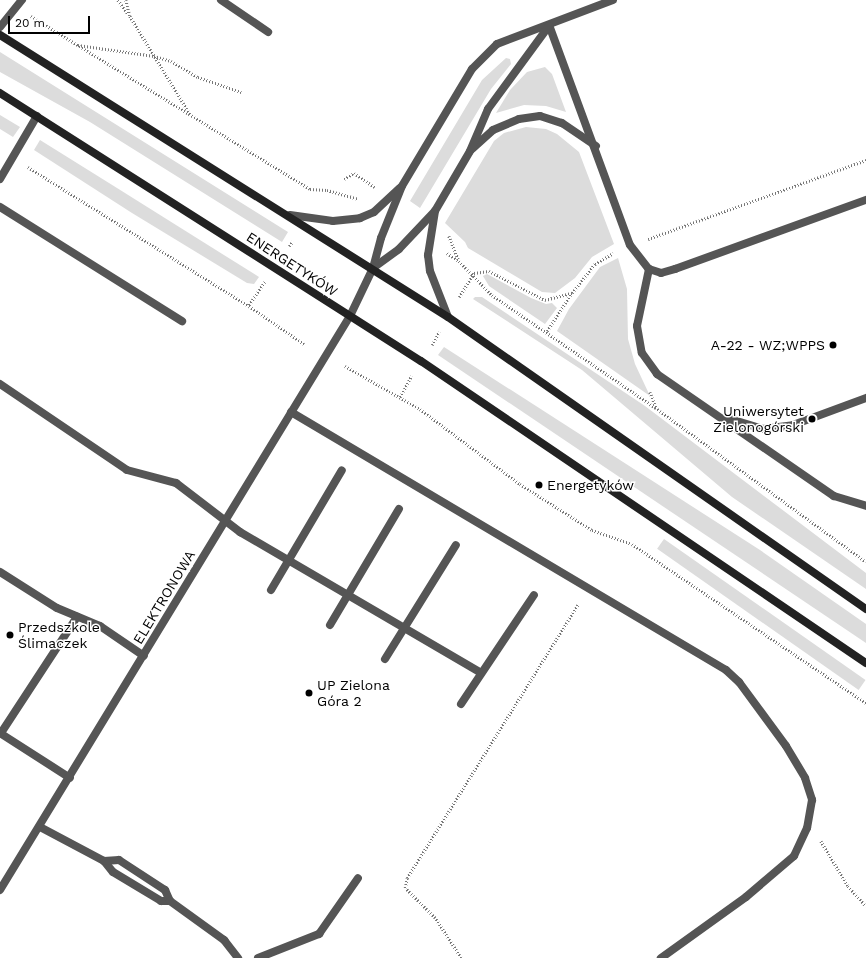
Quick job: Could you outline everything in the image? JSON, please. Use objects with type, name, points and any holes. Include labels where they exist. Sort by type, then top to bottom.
[{"type":"main road","points":[[0,36],[290,215],[448,317],[866,609]]},
{"type":"main road","name":"ENERGETYKÓW","points":[[0,93],[428,365],[866,663]]},
{"type":"street","points":[[221,0],[268,32]]},
{"type":"street","points":[[290,215],[333,221],[360,218],[374,212],[402,186],[472,69],[497,44],[614,0]]},
{"type":"street","points":[[0,27],[19,3]]},
{"type":"street","points":[[549,25],[596,146],[630,245],[649,269],[661,272],[675,269],[866,200]]},
{"type":"street","points":[[373,268],[399,249],[434,211],[470,151],[488,109],[549,25]]},
{"type":"street","points":[[0,179],[37,116]]},
{"type":"street","points":[[470,151],[493,130],[519,119],[540,116],[562,123],[596,146]]},
{"type":"street","name":"ELEKTRONOWA","points":[[0,890],[70,778],[350,316],[373,268],[381,238],[402,186]]},
{"type":"street","points":[[0,208],[182,321]]},
{"type":"street","points":[[434,211],[428,256],[430,271],[448,317]]},
{"type":"street","points":[[649,269],[637,326],[642,353],[657,374],[834,496],[865,507]]},
{"type":"street","points":[[0,384],[127,470],[176,484],[225,522],[347,597],[481,673]]},
{"type":"street","points":[[718,415],[762,429],[793,425],[866,398]]},
{"type":"street","points":[[292,412],[693,649],[739,682],[786,746],[805,778],[812,800],[810,819],[794,856],[746,897],[661,958]]},
{"type":"street","points":[[271,590],[342,470]]},
{"type":"street","points":[[330,625],[399,509]]},
{"type":"street","points":[[385,660],[403,628],[456,545]]},
{"type":"street","points":[[0,572],[57,608],[100,626],[144,656]]},
{"type":"street","points":[[461,704],[534,594]]},
{"type":"street","points":[[70,778],[0,733],[76,617]]},
{"type":"street","points":[[40,827],[104,861],[113,872],[161,901],[170,901]]},
{"type":"street","points":[[104,861],[119,860],[165,890],[170,901],[224,940],[238,958]]},
{"type":"street","points":[[258,958],[319,934],[358,878]]},
{"type":"path","points":[[118,0],[130,16],[191,116]]},
{"type":"path","points":[[126,0],[130,16]]},
{"type":"path","points":[[19,3],[76,44],[310,189],[326,190],[361,200]]},
{"type":"path","points":[[76,44],[154,56],[171,61],[198,77],[241,92]]},
{"type":"path","points":[[12,157],[249,306],[304,344]]},
{"type":"path","points":[[645,240],[866,160]]},
{"type":"path","points":[[344,179],[354,173],[381,191]]},
{"type":"path","points":[[447,234],[451,238],[459,261]]},
{"type":"path","points":[[441,250],[459,261],[492,295],[547,331],[866,562]]},
{"type":"path","points":[[547,331],[572,293],[595,264],[617,250]]},
{"type":"path","points":[[462,292],[474,273],[489,271],[545,300],[572,293]]},
{"type":"path","points":[[249,306],[265,282]]},
{"type":"path","points":[[430,349],[435,338]]},
{"type":"path","points":[[345,366],[420,409],[520,484],[592,530],[632,544],[866,703]]},
{"type":"path","points":[[400,397],[412,374]]},
{"type":"path","points":[[461,958],[435,918],[404,888],[407,878],[589,588]]},
{"type":"path","points":[[810,819],[848,886],[866,906]]},
{"type":"shaded area","points":[[0,52],[288,232],[282,242],[90,122],[0,72]]},
{"type":"shaded area","points":[[506,58],[510,59],[511,64],[491,89],[420,208],[410,201],[482,80]]},
{"type":"shaded area","points":[[545,67],[552,74],[566,112],[546,106],[524,105],[496,113],[510,90],[527,72]]},
{"type":"shaded area","points":[[0,115],[20,127],[13,137],[0,129]]},
{"type":"shaded area","points":[[526,127],[546,129],[557,134],[579,152],[614,244],[592,257],[575,278],[555,293],[542,292],[468,248],[465,242],[445,223],[494,141],[504,133]]},
{"type":"shaded area","points":[[40,140],[259,277],[254,284],[247,283],[132,213],[34,150]]},
{"type":"shaded area","points":[[618,258],[627,289],[628,339],[635,364],[650,396],[557,331],[569,309],[600,267]]},
{"type":"shaded area","points":[[487,274],[531,298],[546,304],[552,303],[557,308],[545,324],[489,286],[483,276]]},
{"type":"shaded area","points":[[475,297],[482,297],[645,406],[866,573],[866,589],[732,497],[582,370],[473,299]]},
{"type":"shaded area","points":[[444,347],[760,550],[866,624],[866,643],[438,355]]},
{"type":"shaded area","points":[[664,539],[866,680],[859,690],[657,549]]},
{"type":"place","name":"A-22 - WZ;WPPS","points":[[833,345]]},
{"type":"place","name":"Uniwersytet Zielonogórski","points":[[812,419]]},
{"type":"place","name":"Energetyków","points":[[539,485]]},
{"type":"place","name":"Przedszkole Ślimaczek","points":[[10,635]]},
{"type":"place","name":"UP Zielona Góra 2","points":[[309,693]]}]
